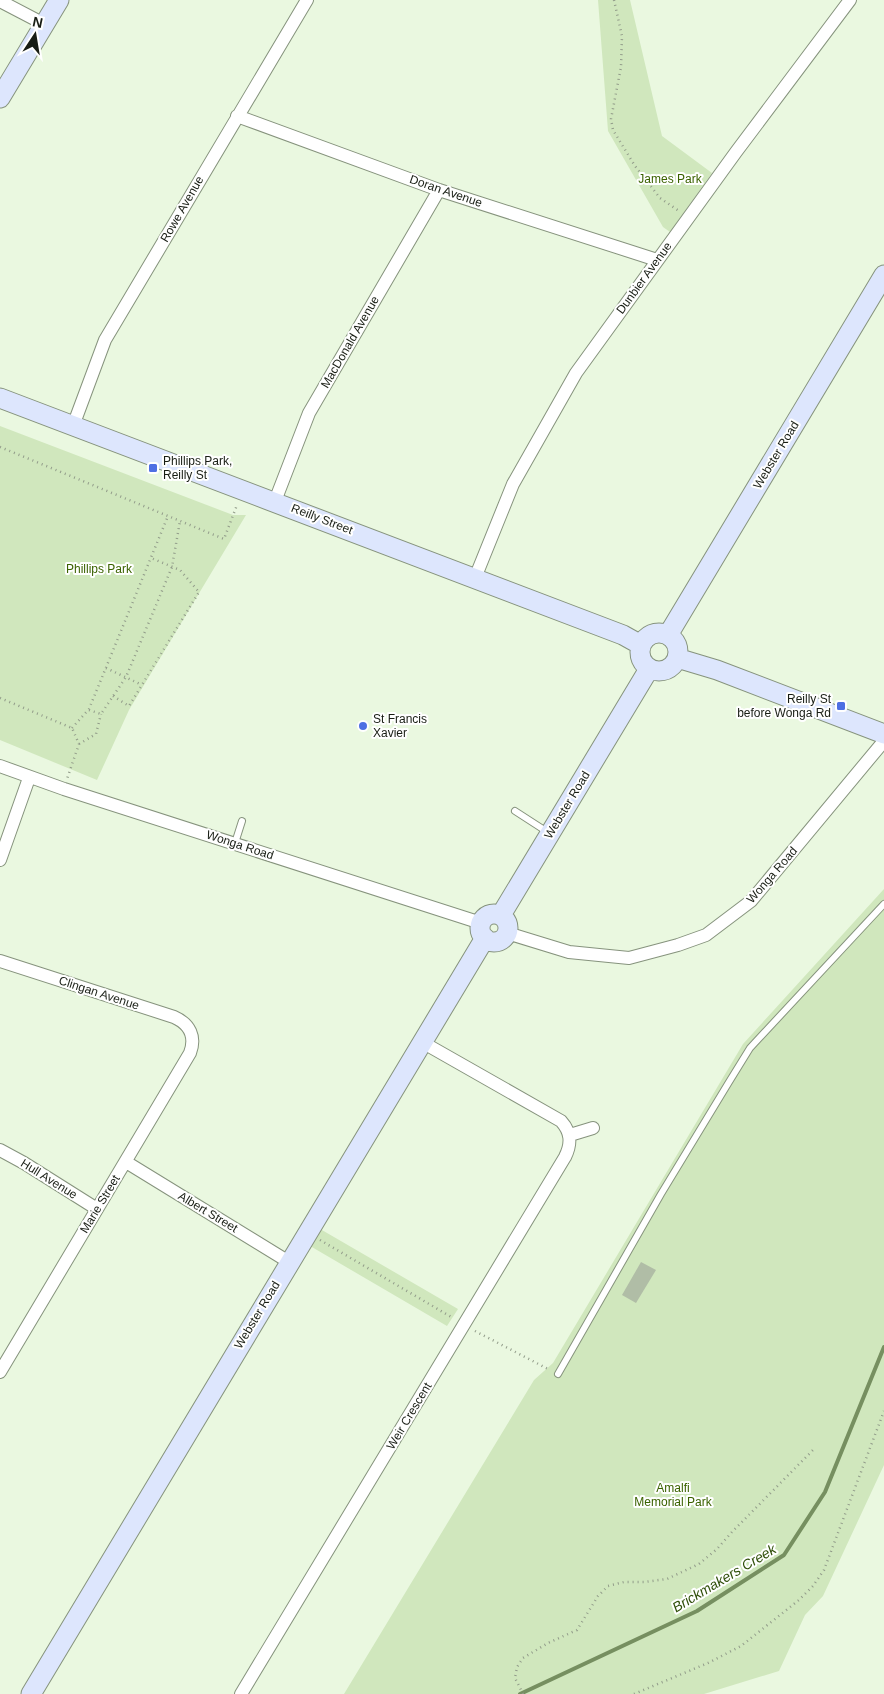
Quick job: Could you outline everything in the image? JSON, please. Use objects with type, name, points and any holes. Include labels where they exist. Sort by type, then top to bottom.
[{"type":"street","points":[[0,0],[44,24]]},
{"type":"street","points":[[0,98],[59,0]]},
{"type":"street","name":"Rowe Avenue","points":[[74,426],[105,340],[307,0]]},
{"type":"street","name":"Dunbier Avenue","points":[[475,578],[513,484],[576,373],[657,260],[850,0]]},
{"type":"street","name":"Doran Avenue","points":[[237,116],[440,190],[657,260]]},
{"type":"street","name":"MacDonald Avenue","points":[[275,501],[309,413],[440,190]]},
{"type":"street","name":"Webster Road","points":[[668,635],[884,275]]},
{"type":"street","name":"Reilly Street","points":[[0,398],[275,501],[623,635],[641,645]]},
{"type":"street","points":[[655,634],[668,635],[677,645],[677,658],[674,664],[662,671],[649,668],[641,658],[641,645],[649,636],[655,634]]},
{"type":"street","points":[[677,658],[717,670],[884,734]]},
{"type":"street","name":"Webster Road","points":[[501,915],[649,668]]},
{"type":"street","name":"Wonga Road","points":[[508,933],[569,952],[629,958],[678,945],[706,935],[751,901],[884,741]]},
{"type":"street","name":"Wonga Road","points":[[0,766],[64,790],[235,844],[483,931]]},
{"type":"street","points":[[0,860],[29,778]]},
{"type":"street","points":[[501,915],[508,925],[508,933],[502,940],[493,942],[483,931],[487,916],[501,915]]},
{"type":"street","name":"Webster Road","points":[[32,1694],[422,1042],[483,931]]},
{"type":"street","name":"Clingan Avenue","points":[[0,961],[174,1016],[183,1021],[192,1034]]},
{"type":"street","name":"Marie Street","points":[[0,1372],[5,1352],[97,1209],[190,1053],[192,1034]]},
{"type":"street","points":[[422,1042],[561,1121],[570,1135],[593,1128]]},
{"type":"street","name":"Weir Crescent","points":[[241,1694],[566,1157],[570,1146],[570,1135]]},
{"type":"street","name":"Hull Avenue","points":[[0,1150],[97,1209]]},
{"type":"street","name":"Albert Street","points":[[126,1162],[289,1262]]},
{"type":"lane","points":[[515,811],[550,833]]},
{"type":"lane","points":[[235,844],[242,821]]},
{"type":"lane","points":[[558,1374],[661,1194],[750,1048],[884,904]]},
{"type":"path","points":[[614,0],[622,36],[621,67],[611,120],[612,130],[635,166],[660,198],[688,218]]},
{"type":"path","points":[[0,447],[224,539],[238,504]]},
{"type":"path","points":[[72,728],[89,710],[168,516]]},
{"type":"path","points":[[64,790],[79,744],[96,734],[101,714],[126,677],[172,567],[180,521]]},
{"type":"path","points":[[113,696],[130,706],[200,592],[180,570],[151,558]]},
{"type":"path","points":[[106,668],[142,685]]},
{"type":"path","points":[[0,698],[72,728],[79,744]]},
{"type":"path","points":[[89,710],[101,714]]},
{"type":"path","points":[[307,1233],[464,1325],[558,1374]]},
{"type":"path","points":[[634,1694],[708,1663],[741,1646],[799,1600],[813,1586],[824,1570],[884,1411]]},
{"type":"path","points":[[523,1694],[515,1678],[517,1667],[523,1658],[548,1642],[576,1630],[598,1596],[608,1586],[624,1582],[667,1579],[699,1564],[717,1550],[732,1532],[815,1448]]},
{"type":"green space","name":"James Park","points":[[598,0],[630,0],[662,136],[712,173],[670,232],[663,227],[608,131]]},
{"type":"green space","name":"Phillips Park","points":[[0,426],[233,515],[246,515],[129,710],[97,780],[0,740]]},
{"type":"green space","name":"Amalfi Memorial Park","points":[[884,889],[884,1465],[823,1596],[805,1615],[779,1671],[704,1694],[344,1694],[534,1380],[553,1363],[743,1044]]},
{"type":"green space","points":[[315,1226],[458,1309],[447,1326],[305,1243]]},
{"type":"building","points":[[641,1262],[656,1270],[636,1303],[622,1295]]},
{"type":"waterway","name":"Brickmakers Creek","points":[[520,1694],[697,1611],[784,1555],[825,1492],[884,1347]]},
{"type":"place","name":"Phillips Park, Reilly St","points":[[153,468]]},
{"type":"place","name":"Reilly St before Wonga Rd","points":[[841,706]]},
{"type":"place","name":"St Francis Xavier","points":[[363,726]]}]
